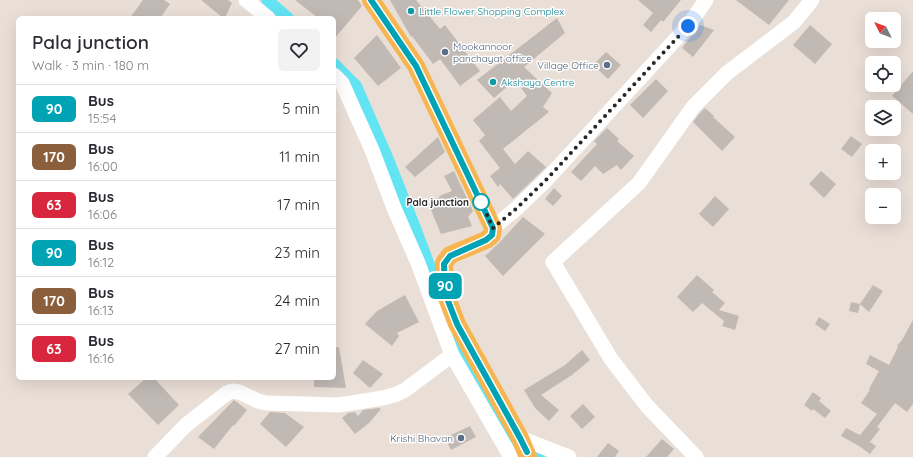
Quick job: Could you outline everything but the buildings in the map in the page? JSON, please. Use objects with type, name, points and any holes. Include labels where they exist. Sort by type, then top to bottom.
[{"type":"main road","points":[[371,0],[416,66],[493,228],[492,235],[486,240],[450,256],[447,259],[444,264],[445,293],[457,324],[523,452]]},
{"type":"street","points":[[246,0],[266,16]]},
{"type":"street","points":[[493,228],[517,208],[547,179],[683,32],[706,0]]},
{"type":"street","points":[[696,457],[647,406],[611,359],[553,262],[639,183],[693,107],[727,73],[794,22],[812,0]]},
{"type":"street","points":[[336,77],[342,83],[372,150],[394,208],[418,263],[452,355],[523,452],[569,457]]},
{"type":"street","points":[[155,457],[186,425],[232,391],[242,393],[258,401],[274,404],[339,405],[383,398],[405,390],[452,355]]},
{"type":"waterway","points":[[267,0],[286,16]]},
{"type":"waterway","points":[[336,66],[356,86],[389,162],[441,297]]},
{"type":"waterway","points":[[455,335],[463,357],[516,450]]},
{"type":"waterway","points":[[528,454],[539,457]]},
{"type":"bus line","name":"90","points":[[371,0],[416,66],[493,228],[492,235],[486,240],[450,256],[447,259],[444,264],[445,293],[457,324],[527,452]]},
{"type":"place","name":"Little Flower Shopping Complex","points":[[411,11]]},
{"type":"place","name":"Mookannoor panchayat office","points":[[445,52]]},
{"type":"place","name":"Village Office","points":[[607,65]]},
{"type":"place","name":"Akshaya Centre","points":[[493,82]]},
{"type":"place","name":"Pala junction","points":[[481,202]]},
{"type":"place","name":"Krishi Bhavan","points":[[461,438]]},
{"type":"route","points":[[481,202],[493,228],[517,208],[547,179],[688,26]]}]
